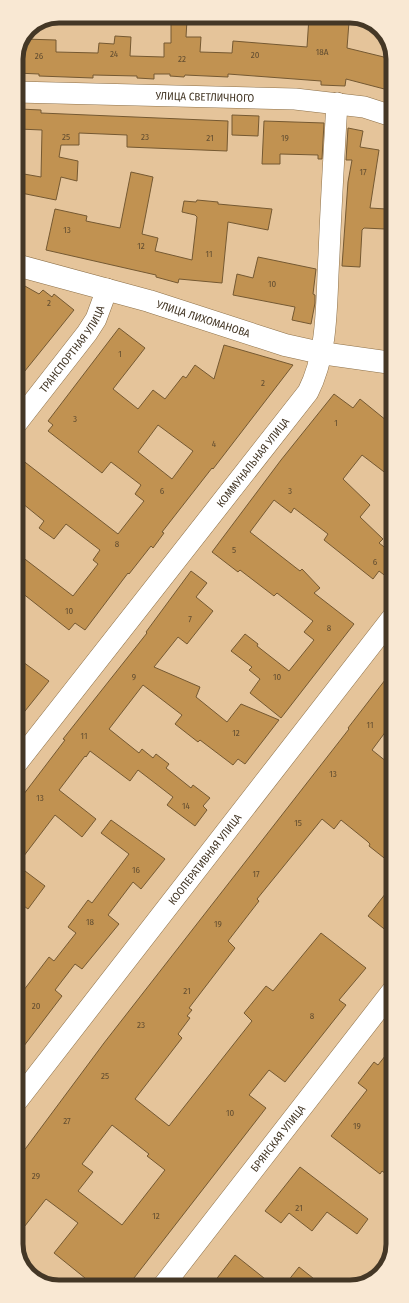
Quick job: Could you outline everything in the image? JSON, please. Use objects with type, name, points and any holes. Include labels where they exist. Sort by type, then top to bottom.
[{"type":"street","name":"УЛИЦА СВЕТЛИЧНОГО","points":[[23,92],[295,99],[364,107],[386,114]]},
{"type":"street","name":"КОММУНАЛЬНАЯ УЛИЦА","points":[[23,755],[308,392],[317,370],[321,353],[325,317],[337,103]]},
{"type":"street","name":"УЛИЦА ЛИХОМАНОВА","points":[[23,267],[106,289],[257,337],[321,353],[386,362]]},
{"type":"street","name":"ТРАНСПОРТНАЯ УЛИЦА","points":[[23,415],[96,320],[106,289]]},
{"type":"street","name":"КООПЕРАТИВНАЯ УЛИЦА","points":[[23,1093],[386,626]]},
{"type":"street","name":"БРЯНСКАЯ УЛИЦА","points":[[168,1280],[386,999]]},
{"type":"building","points":[[171,23],[187,23],[186,37],[201,37],[200,52],[232,53],[233,41],[307,47],[309,23],[349,23],[347,48],[386,58],[386,89],[346,79],[345,86],[321,85],[321,81],[228,74],[228,77],[185,75],[184,77],[170,76],[170,74],[154,74],[154,79],[137,78],[137,76],[93,75],[93,78],[39,76],[39,74],[23,73],[24,52],[29,39],[56,40],[56,52],[98,53],[99,43],[114,44],[115,36],[131,37],[130,56],[164,57],[164,43],[171,43]]},
{"type":"building","points":[[23,109],[41,110],[41,113],[228,121],[227,151],[127,147],[127,135],[79,133],[79,145],[61,145],[59,157],[78,161],[77,181],[61,177],[56,200],[23,193],[24,174],[41,177],[42,130],[23,129]]},
{"type":"building","points":[[232,115],[259,116],[258,136],[232,135]]},
{"type":"building","points":[[264,121],[324,123],[322,159],[318,159],[318,155],[280,154],[280,164],[262,164]]},
{"type":"building","points":[[348,128],[363,131],[360,147],[379,150],[370,208],[386,209],[385,229],[364,228],[362,230],[360,267],[342,266],[348,182],[352,160],[346,160]]},
{"type":"building","points":[[131,172],[153,177],[142,234],[158,238],[155,251],[192,260],[197,217],[195,215],[182,212],[184,201],[196,202],[197,200],[218,202],[218,204],[272,209],[268,230],[228,222],[222,283],[179,279],[178,283],[156,277],[156,275],[46,250],[55,209],[87,216],[86,221],[120,228]]},
{"type":"building","points":[[258,257],[316,269],[313,294],[315,295],[315,303],[311,324],[292,320],[295,307],[233,295],[237,274],[253,278]]},
{"type":"building","points":[[23,285],[39,294],[43,290],[52,297],[54,294],[74,310],[23,373]]},
{"type":"building","points":[[119,328],[145,348],[113,389],[138,409],[153,390],[165,399],[183,376],[186,378],[195,365],[214,379],[224,345],[293,365],[213,469],[212,468],[162,532],[164,533],[153,548],[151,546],[129,574],[128,573],[85,630],[75,623],[69,630],[23,594],[23,558],[73,596],[98,564],[93,560],[100,550],[66,524],[54,539],[39,528],[44,521],[23,504],[23,461],[118,534],[144,501],[135,494],[141,485],[111,462],[102,473],[48,431],[53,425],[48,421]],"holes":[[[158,425],[193,451],[172,479],[138,452]]]},
{"type":"building","points":[[334,394],[353,408],[360,399],[386,420],[386,473],[362,455],[343,479],[370,505],[360,517],[383,539],[379,543],[386,548],[386,576],[379,571],[373,579],[324,540],[328,534],[294,508],[291,513],[274,500],[250,532],[300,571],[302,569],[320,588],[314,593],[354,624],[281,718],[250,693],[260,679],[249,670],[252,667],[231,651],[245,634],[258,644],[257,646],[289,671],[314,640],[304,632],[313,621],[277,593],[274,596],[240,570],[238,572],[212,552],[281,460]]},
{"type":"building","points":[[191,571],[207,583],[196,597],[213,611],[187,644],[178,637],[154,667],[200,687],[196,697],[227,722],[241,704],[279,720],[245,764],[238,759],[233,765],[200,740],[198,742],[175,724],[182,715],[143,685],[109,729],[139,753],[142,749],[153,758],[156,754],[169,764],[166,768],[191,788],[193,785],[210,798],[203,806],[207,810],[195,826],[167,805],[173,797],[138,770],[130,781],[90,751],[59,790],[96,819],[82,837],[55,815],[23,857],[23,795],[65,740],[63,739],[147,633],[146,632]]},
{"type":"building","points":[[23,662],[49,681],[23,714]]},
{"type":"building","points":[[386,679],[386,731],[372,750],[386,761],[386,859],[369,846],[370,844],[367,841],[341,820],[334,829],[322,819],[257,899],[259,901],[228,941],[235,948],[189,1008],[192,1010],[187,1016],[190,1018],[178,1034],[182,1038],[135,1099],[169,1126],[252,1021],[244,1013],[266,986],[273,991],[321,933],[366,968],[339,1000],[346,1005],[285,1082],[269,1070],[249,1095],[266,1108],[132,1280],[83,1280],[85,1278],[54,1253],[78,1223],[46,1199],[23,1228],[23,1152],[104,1043],[349,729],[348,728]],"holes":[[[112,1125],[149,1154],[147,1156],[165,1170],[122,1225],[78,1191],[93,1172],[82,1164]]]},
{"type":"building","points":[[111,820],[165,859],[141,889],[133,882],[108,915],[119,924],[82,969],[75,964],[55,990],[62,996],[23,1047],[23,991],[49,957],[54,961],[76,933],[68,927],[88,900],[92,903],[129,854],[101,833]]},
{"type":"building","points":[[23,870],[45,886],[28,909],[23,905]]},
{"type":"building","points":[[386,893],[386,930],[368,916]]},
{"type":"building","points":[[386,1055],[386,1174],[382,1171],[380,1174],[331,1136],[367,1090],[358,1083],[374,1062],[378,1065]]},
{"type":"building","points":[[300,1167],[368,1219],[357,1234],[327,1212],[312,1231],[289,1213],[281,1223],[265,1211]]},
{"type":"building","points":[[235,1255],[266,1280],[216,1280]]},
{"type":"building","points":[[299,1267],[315,1280],[289,1280]]}]
